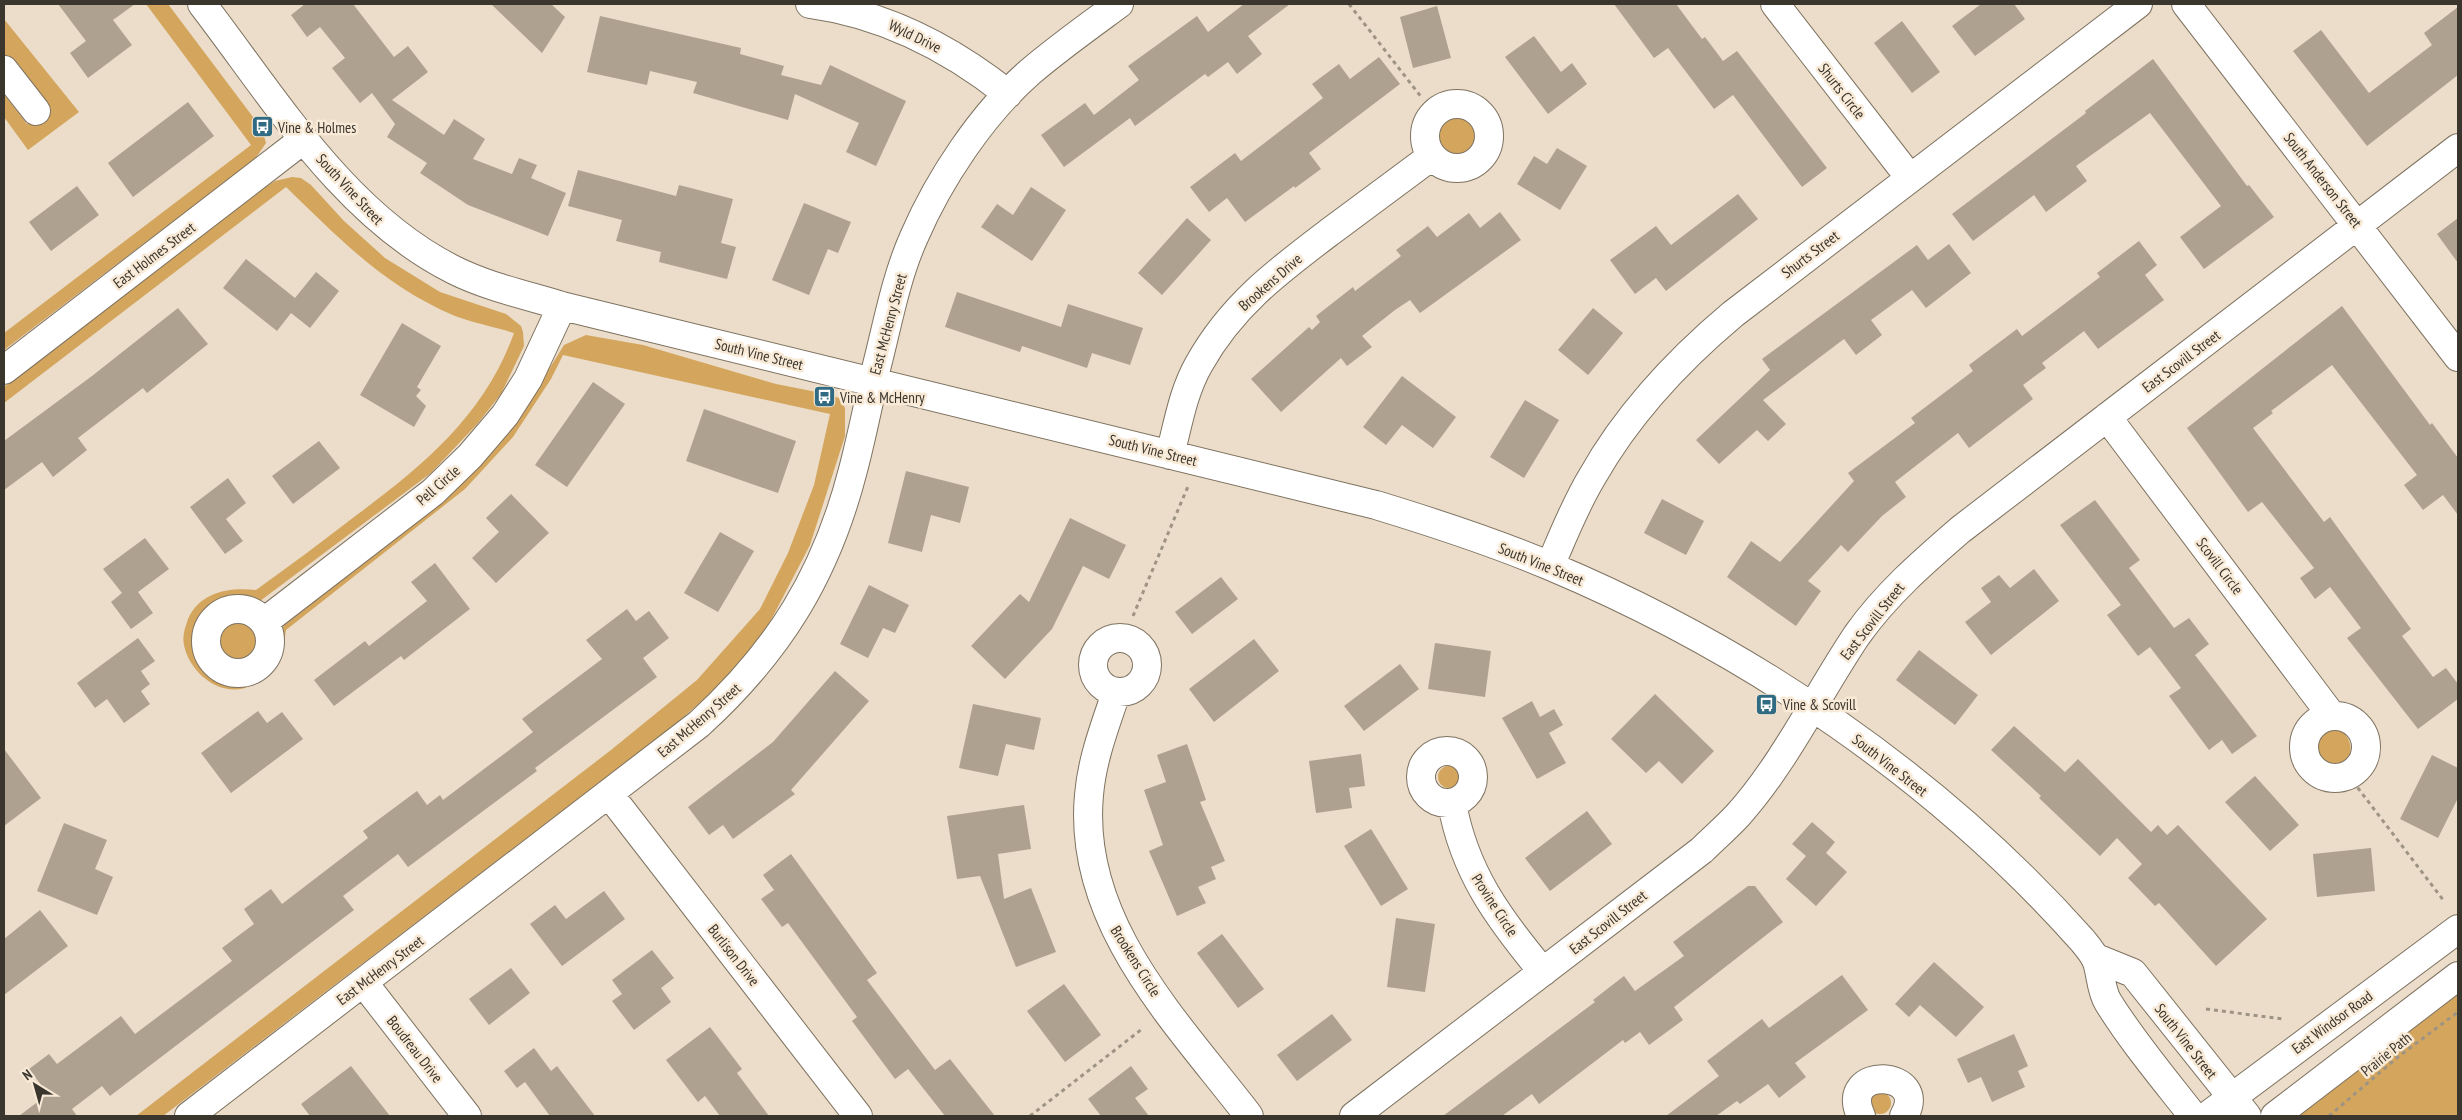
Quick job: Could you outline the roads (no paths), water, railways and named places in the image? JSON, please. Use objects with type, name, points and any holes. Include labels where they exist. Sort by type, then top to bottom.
[{"type":"street","name":"South Vine Street","points":[[202,4],[304,138],[349,192],[386,227],[420,252],[482,282],[562,306],[1376,505],[1457,530],[1550,566],[1632,603],[1718,649],[1812,707],[1887,760],[1953,815],[2015,872],[2096,958],[2106,1000],[2193,1116]]},
{"type":"street","name":"Wyld Drive","points":[[810,4],[872,17],[914,34],[973,66],[1008,94]]},
{"type":"street","name":"East McHenry Street","points":[[189,1116],[700,724],[730,696],[759,664],[785,629],[813,581],[833,534],[853,471],[898,280],[914,237],[934,197],[957,158],[1008,94],[1030,72],[1119,4]]},
{"type":"street","name":"Shurts Circle","points":[[1775,4],[1910,178]]},
{"type":"street","name":"Shurts Street","points":[[1550,566],[1592,476],[1624,426],[1659,383],[1698,343],[1733,314],[2138,4]]},
{"type":"street","name":"South Anderson Street","points":[[2186,4],[2458,356]]},
{"type":"street","points":[[4,70],[36,111]]},
{"type":"street","name":"East Holmes Street","points":[[4,370],[304,138]]},
{"type":"street","name":"East Scovill Street","points":[[1354,1116],[1702,850],[1738,815],[1767,778],[1858,634],[1890,595],[1924,561],[1960,530],[2458,148]]},
{"type":"street","name":"Brookens Drive","points":[[1170,455],[1181,408],[1198,366],[1220,331],[1247,298],[1276,272],[1432,156]]},
{"type":"street","name":"Pell Circle","points":[[264,622],[433,492],[470,456],[505,415],[528,379],[562,306]]},
{"type":"street","name":"Scovill Circle","points":[[2107,417],[2332,716]]},
{"type":"street","name":"Brookens Circle","points":[[1116,693],[1095,754],[1089,795],[1089,830],[1096,874],[1105,908],[1122,946],[1148,985],[1249,1116]]},
{"type":"street","points":[[2332,716],[2343,717],[2353,722],[2365,738],[2366,749],[2363,760],[2348,775],[2339,778],[2320,774],[2307,759],[2304,750],[2308,731],[2323,718],[2332,716]]},
{"type":"street","name":"Burlison Drive","points":[[610,794],[858,1116]]},
{"type":"street","name":"Provine Circle","points":[[1452,803],[1456,829],[1466,857],[1485,895],[1543,972]]},
{"type":"street","name":"East Windsor Road","points":[[2207,1116],[2239,1107],[2458,929]]},
{"type":"street","name":"South Vine Street","points":[[2096,958],[2133,973],[2239,1107]]},
{"type":"street","points":[[2275,1116],[2458,976]]},
{"type":"street","name":"Boudreau Drive","points":[[363,982],[467,1116]]},
{"type":"street","points":[[1861,1116],[1857,1102],[1859,1094],[1870,1081],[1885,1078],[1893,1080],[1905,1090],[1908,1106],[1904,1116]]},
{"type":"place","name":"Vine & Holmes","points":[[262,127]]},
{"type":"place","name":"Vine & McHenry","points":[[824,397]]},
{"type":"place","name":"Vine & Scovill","points":[[1767,704]]}]
